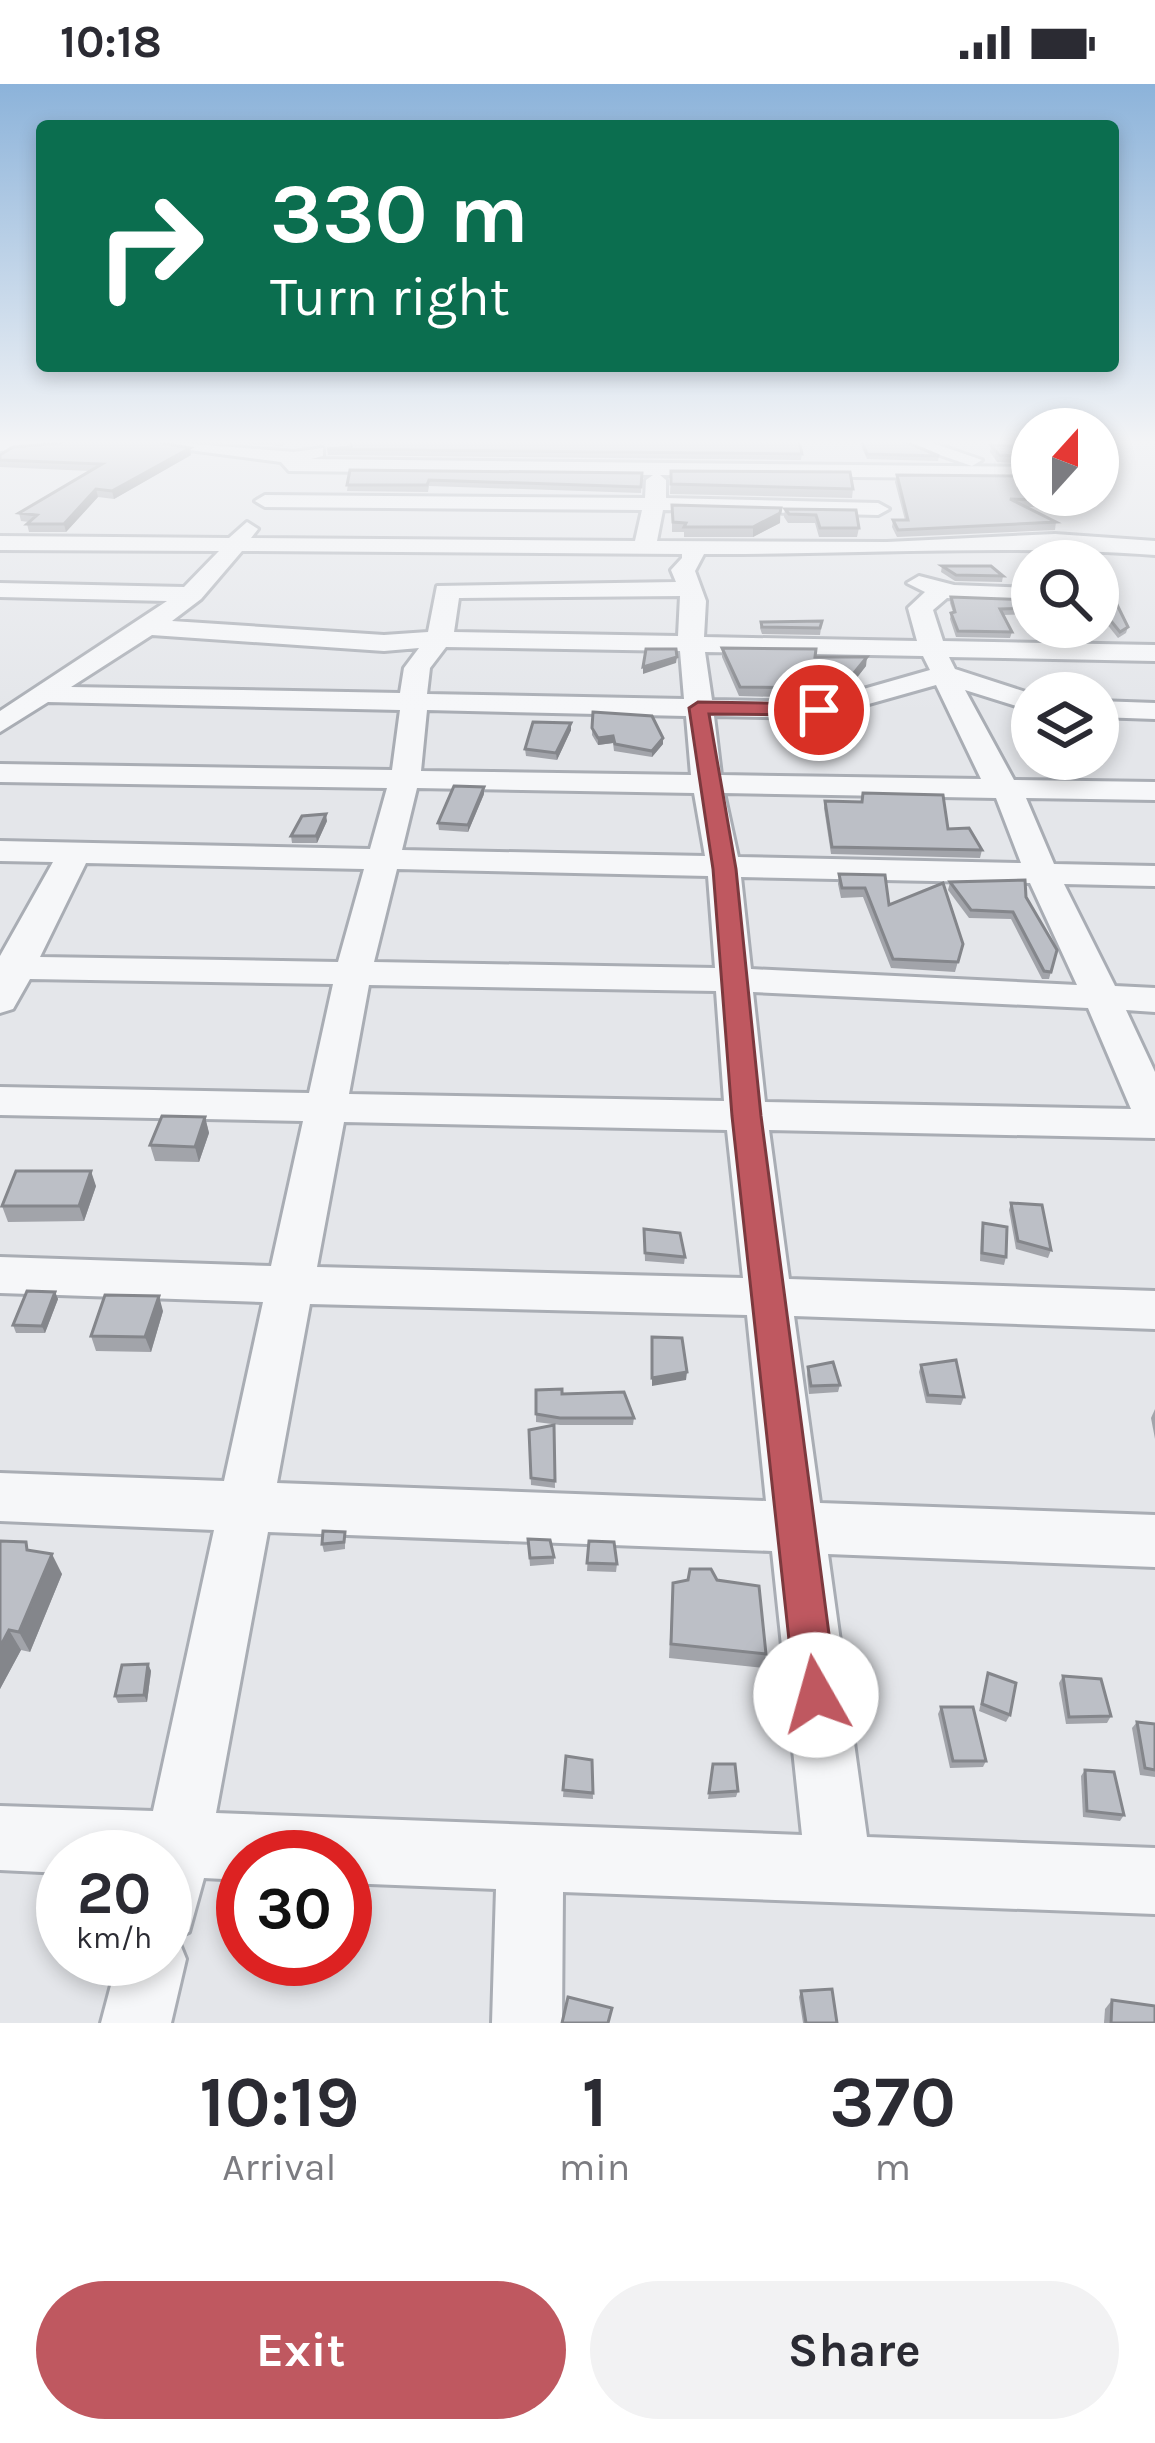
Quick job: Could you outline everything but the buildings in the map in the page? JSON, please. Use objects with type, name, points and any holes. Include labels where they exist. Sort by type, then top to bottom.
[{"type":"street","points":[[0,724],[37,694],[151,627],[194,594],[246,531]]},
{"type":"street","points":[[645,531],[646,547]]},
{"type":"street","points":[[883,531],[887,549],[911,581],[941,590],[1011,594]]},
{"type":"street","points":[[184,1830],[353,974],[416,721],[413,663],[449,604],[445,591],[887,549],[1055,541],[1155,548]]},
{"type":"street","points":[[0,543],[646,547],[691,567]]},
{"type":"street","points":[[691,567],[706,782],[724,869],[746,1116],[772,1293],[794,1524],[838,1865]]},
{"type":"street","points":[[0,590],[194,594]]},
{"type":"street","points":[[0,1101],[1155,1121],[1106,999],[1041,873],[1008,787],[990,771],[939,661],[920,608],[941,590]]},
{"type":"street","points":[[151,627],[698,708],[819,710],[939,661],[1011,694]]},
{"type":"street","points":[[37,694],[693,644],[939,661],[1155,653]]},
{"type":"street","points":[[1119,710],[1155,711]]},
{"type":"street","points":[[0,773],[1155,791]]},
{"type":"street","points":[[0,851],[383,864],[1155,877]]},
{"type":"street","points":[[0,1001],[9,967],[74,853]]},
{"type":"street","points":[[9,967],[735,980],[1155,1000]]},
{"type":"street","points":[[0,1275],[291,1287],[772,1293],[1155,1310]]},
{"type":"street","points":[[0,1497],[1155,1541]]},
{"type":"street","points":[[0,1838],[36,1839]]},
{"type":"street","points":[[192,1842],[1155,1881]]},
{"type":"street","points":[[527,2023],[530,1859]]},
{"type":"street","points":[[136,2023],[145,1986]]},
{"type":"route","points":[[816,1695],[772,1293],[746,1116],[724,869],[706,782],[698,708],[819,710]]}]
